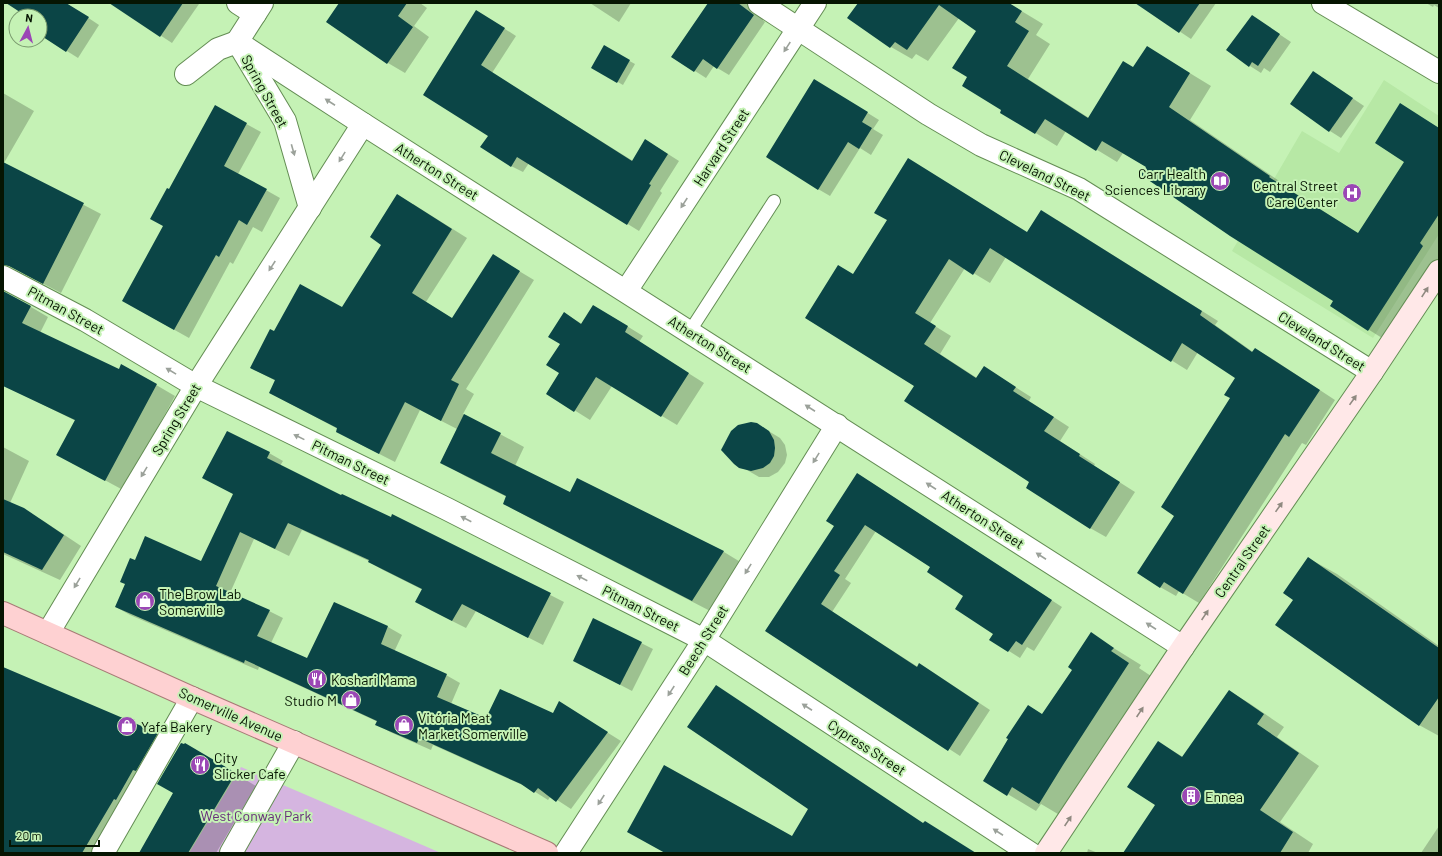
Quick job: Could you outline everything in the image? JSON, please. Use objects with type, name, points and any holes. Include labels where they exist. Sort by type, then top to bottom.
[{"type":"main road","name":"Somerville Avenue","points":[[3,613],[192,698],[547,853]]},
{"type":"street","name":"Cleveland Street","points":[[759,3],[928,114],[981,145],[1079,189],[1372,372]]},
{"type":"street","name":"Harvard Street","points":[[626,291],[815,3]]},
{"type":"street","points":[[1323,3],[1439,72]]},
{"type":"street","name":"Spring Street","points":[[251,7],[238,42],[284,121],[310,208]]},
{"type":"street","points":[[186,74],[218,49],[238,42]]},
{"type":"street","name":"Atherton Street","points":[[238,42],[363,124],[690,331],[1183,647]]},
{"type":"street","name":"Spring Street","points":[[48,633],[196,386],[363,124]]},
{"type":"street","name":"Central Street","points":[[1046,853],[1183,647],[1372,372],[1439,271]]},
{"type":"street","name":"Pitman Street","points":[[3,277],[85,320],[196,386],[447,510],[704,640]]},
{"type":"street","name":"Beech Street","points":[[566,853],[704,640],[837,425]]},
{"type":"street","name":"Cypress Street","points":[[704,640],[1030,853]]},
{"type":"street","points":[[103,853],[192,698]]},
{"type":"street","points":[[231,853],[294,742]]},
{"type":"lane","points":[[690,331],[774,202]]},
{"type":"shaded area","name":"Central Street Care Center","points":[[1384,80],[1439,116],[1439,234],[1373,338],[1232,251],[1302,131],[1339,153]]},
{"type":"green space","name":"West Conway Park","points":[[241,767],[441,853],[189,853]]},
{"type":"building","points":[[6,3],[66,3],[89,17],[66,52],[48,40],[48,8],[14,8]]},
{"type":"building","points":[[109,3],[183,3],[160,37]]},
{"type":"building","points":[[339,3],[407,3],[398,16],[413,27],[387,64],[326,22]]},
{"type":"building","points":[[708,3],[738,3],[754,15],[717,69],[703,59],[694,72],[671,57]]},
{"type":"building","points":[[858,3],[1009,3],[1022,11],[1015,22],[1029,31],[1007,66],[1088,118],[1123,61],[1133,67],[1147,46],[1190,73],[1169,107],[1270,176],[1269,177],[1358,233],[1404,162],[1375,143],[1400,103],[1439,128],[1439,214],[1420,243],[1423,246],[1368,331],[1330,306],[1333,301],[1230,236],[1141,175],[1146,167],[1102,141],[1096,151],[1045,119],[1035,134],[1000,113],[1001,110],[962,86],[967,77],[952,68],[976,31],[939,5],[907,50],[895,42],[890,48],[847,18]]},
{"type":"building","points":[[1135,3],[1200,3],[1179,33]]},
{"type":"building","points":[[476,10],[505,28],[481,65],[632,161],[645,139],[668,154],[649,184],[651,185],[627,225],[517,157],[511,167],[480,147],[488,136],[423,95]]},
{"type":"building","points":[[1252,15],[1280,34],[1258,66],[1252,62],[1249,67],[1226,50]]},
{"type":"building","points":[[604,45],[630,60],[617,83],[591,68]]},
{"type":"building","points":[[1313,71],[1353,98],[1329,132],[1290,104]]},
{"type":"building","points":[[814,79],[868,112],[862,122],[872,128],[859,149],[848,142],[818,190],[766,157]]},
{"type":"building","points":[[215,105],[247,123],[224,166],[267,189],[247,225],[239,220],[219,257],[216,255],[174,330],[122,301],[163,226],[150,219],[167,188],[169,189]]},
{"type":"building","points":[[908,158],[1027,232],[1041,210],[1202,311],[1200,315],[1252,352],[1255,348],[1320,390],[1289,437],[1285,434],[1183,594],[1164,582],[1160,588],[1137,573],[1174,516],[1161,507],[1230,398],[1224,395],[1235,378],[1182,343],[1171,362],[990,248],[973,275],[949,259],[915,313],[936,326],[924,344],[976,378],[984,366],[1016,387],[1013,391],[1054,417],[1044,431],[1080,454],[1079,456],[1120,482],[1090,529],[1026,488],[1029,482],[904,401],[914,386],[805,318],[838,265],[853,274],[887,220],[874,213]]},
{"type":"building","points":[[3,162],[84,203],[43,284],[9,266],[3,265]]},
{"type":"building","points":[[397,194],[452,229],[412,293],[452,318],[493,254],[520,271],[451,380],[459,384],[441,421],[405,402],[379,454],[336,432],[337,428],[269,393],[275,380],[250,368],[270,329],[274,331],[300,284],[342,307],[381,245],[370,237]]},
{"type":"building","points":[[3,291],[31,306],[22,323],[119,369],[121,364],[157,384],[105,481],[56,455],[75,420],[3,386]]},
{"type":"building","points":[[593,305],[628,326],[625,332],[689,373],[661,417],[596,377],[574,412],[546,394],[559,373],[546,365],[560,344],[548,337],[564,312],[581,324]]},
{"type":"building","points":[[464,414],[501,433],[491,453],[570,492],[577,478],[724,551],[692,601],[503,504],[506,496],[440,463]]},
{"type":"building","points":[[751,422],[757,423],[769,431],[774,440],[775,448],[774,456],[770,463],[763,468],[751,471],[739,468],[721,450],[731,431],[738,425]]},
{"type":"building","points":[[227,431],[270,452],[267,458],[341,495],[342,494],[391,517],[392,514],[551,593],[528,638],[462,604],[452,621],[415,602],[422,589],[368,562],[369,560],[288,523],[275,549],[240,532],[216,586],[270,610],[257,636],[307,658],[334,602],[388,626],[381,644],[447,674],[437,697],[486,718],[500,689],[553,713],[559,701],[608,732],[556,802],[538,788],[534,793],[521,784],[419,738],[417,743],[375,725],[377,721],[245,660],[244,663],[115,607],[125,584],[120,582],[130,558],[135,560],[145,536],[201,561],[233,494],[202,478]]},
{"type":"building","points":[[857,473],[1052,600],[1022,645],[1016,641],[1008,652],[989,640],[993,634],[955,609],[963,596],[927,572],[930,567],[865,525],[834,571],[840,575],[821,604],[917,667],[919,663],[979,703],[948,751],[765,631],[834,526],[826,521]]},
{"type":"building","points":[[3,499],[24,508],[64,535],[42,570],[3,552]]},
{"type":"building","points":[[1308,557],[1439,648],[1439,697],[1419,726],[1275,625],[1293,600],[1283,593]]},
{"type":"building","points":[[593,618],[642,642],[620,685],[573,661]]},
{"type":"building","points":[[1091,632],[1114,648],[1111,651],[1129,663],[1039,804],[1012,787],[1007,796],[983,781],[1008,739],[1006,738],[1028,705],[1042,714],[1072,670],[1068,667]]},
{"type":"building","points":[[3,667],[158,733],[136,771],[133,770],[116,800],[114,799],[82,853],[3,853]]},
{"type":"building","points":[[716,685],[923,823],[925,821],[976,853],[665,853],[627,832],[664,765],[792,836],[808,809],[687,727]]},
{"type":"building","name":"Ennea","points":[[1229,690],[1264,714],[1257,724],[1299,753],[1260,810],[1293,832],[1280,853],[1123,853],[1155,805],[1127,787],[1158,741],[1182,757]]},
{"type":"building","points":[[181,743],[185,743],[236,773],[188,853],[139,853],[173,793],[157,784]]},
{"type":"place","name":"Carr Health Sciences Library","points":[[1220,181]]},
{"type":"place","name":"Central Street Care Center","points":[[1352,193]]},
{"type":"place","name":"The Brow Lab Somerville","points":[[145,601]]},
{"type":"place","name":"Koshari Mama","points":[[317,679]]},
{"type":"place","name":"Studio M","points":[[351,700]]},
{"type":"place","name":"Vitória Meat Market Somerville","points":[[404,725]]},
{"type":"place","name":"Yafa Bakery","points":[[127,726]]},
{"type":"place","name":"City Slicker Cafe","points":[[200,765]]},
{"type":"place","name":"Ennea","points":[[1191,796]]}]
